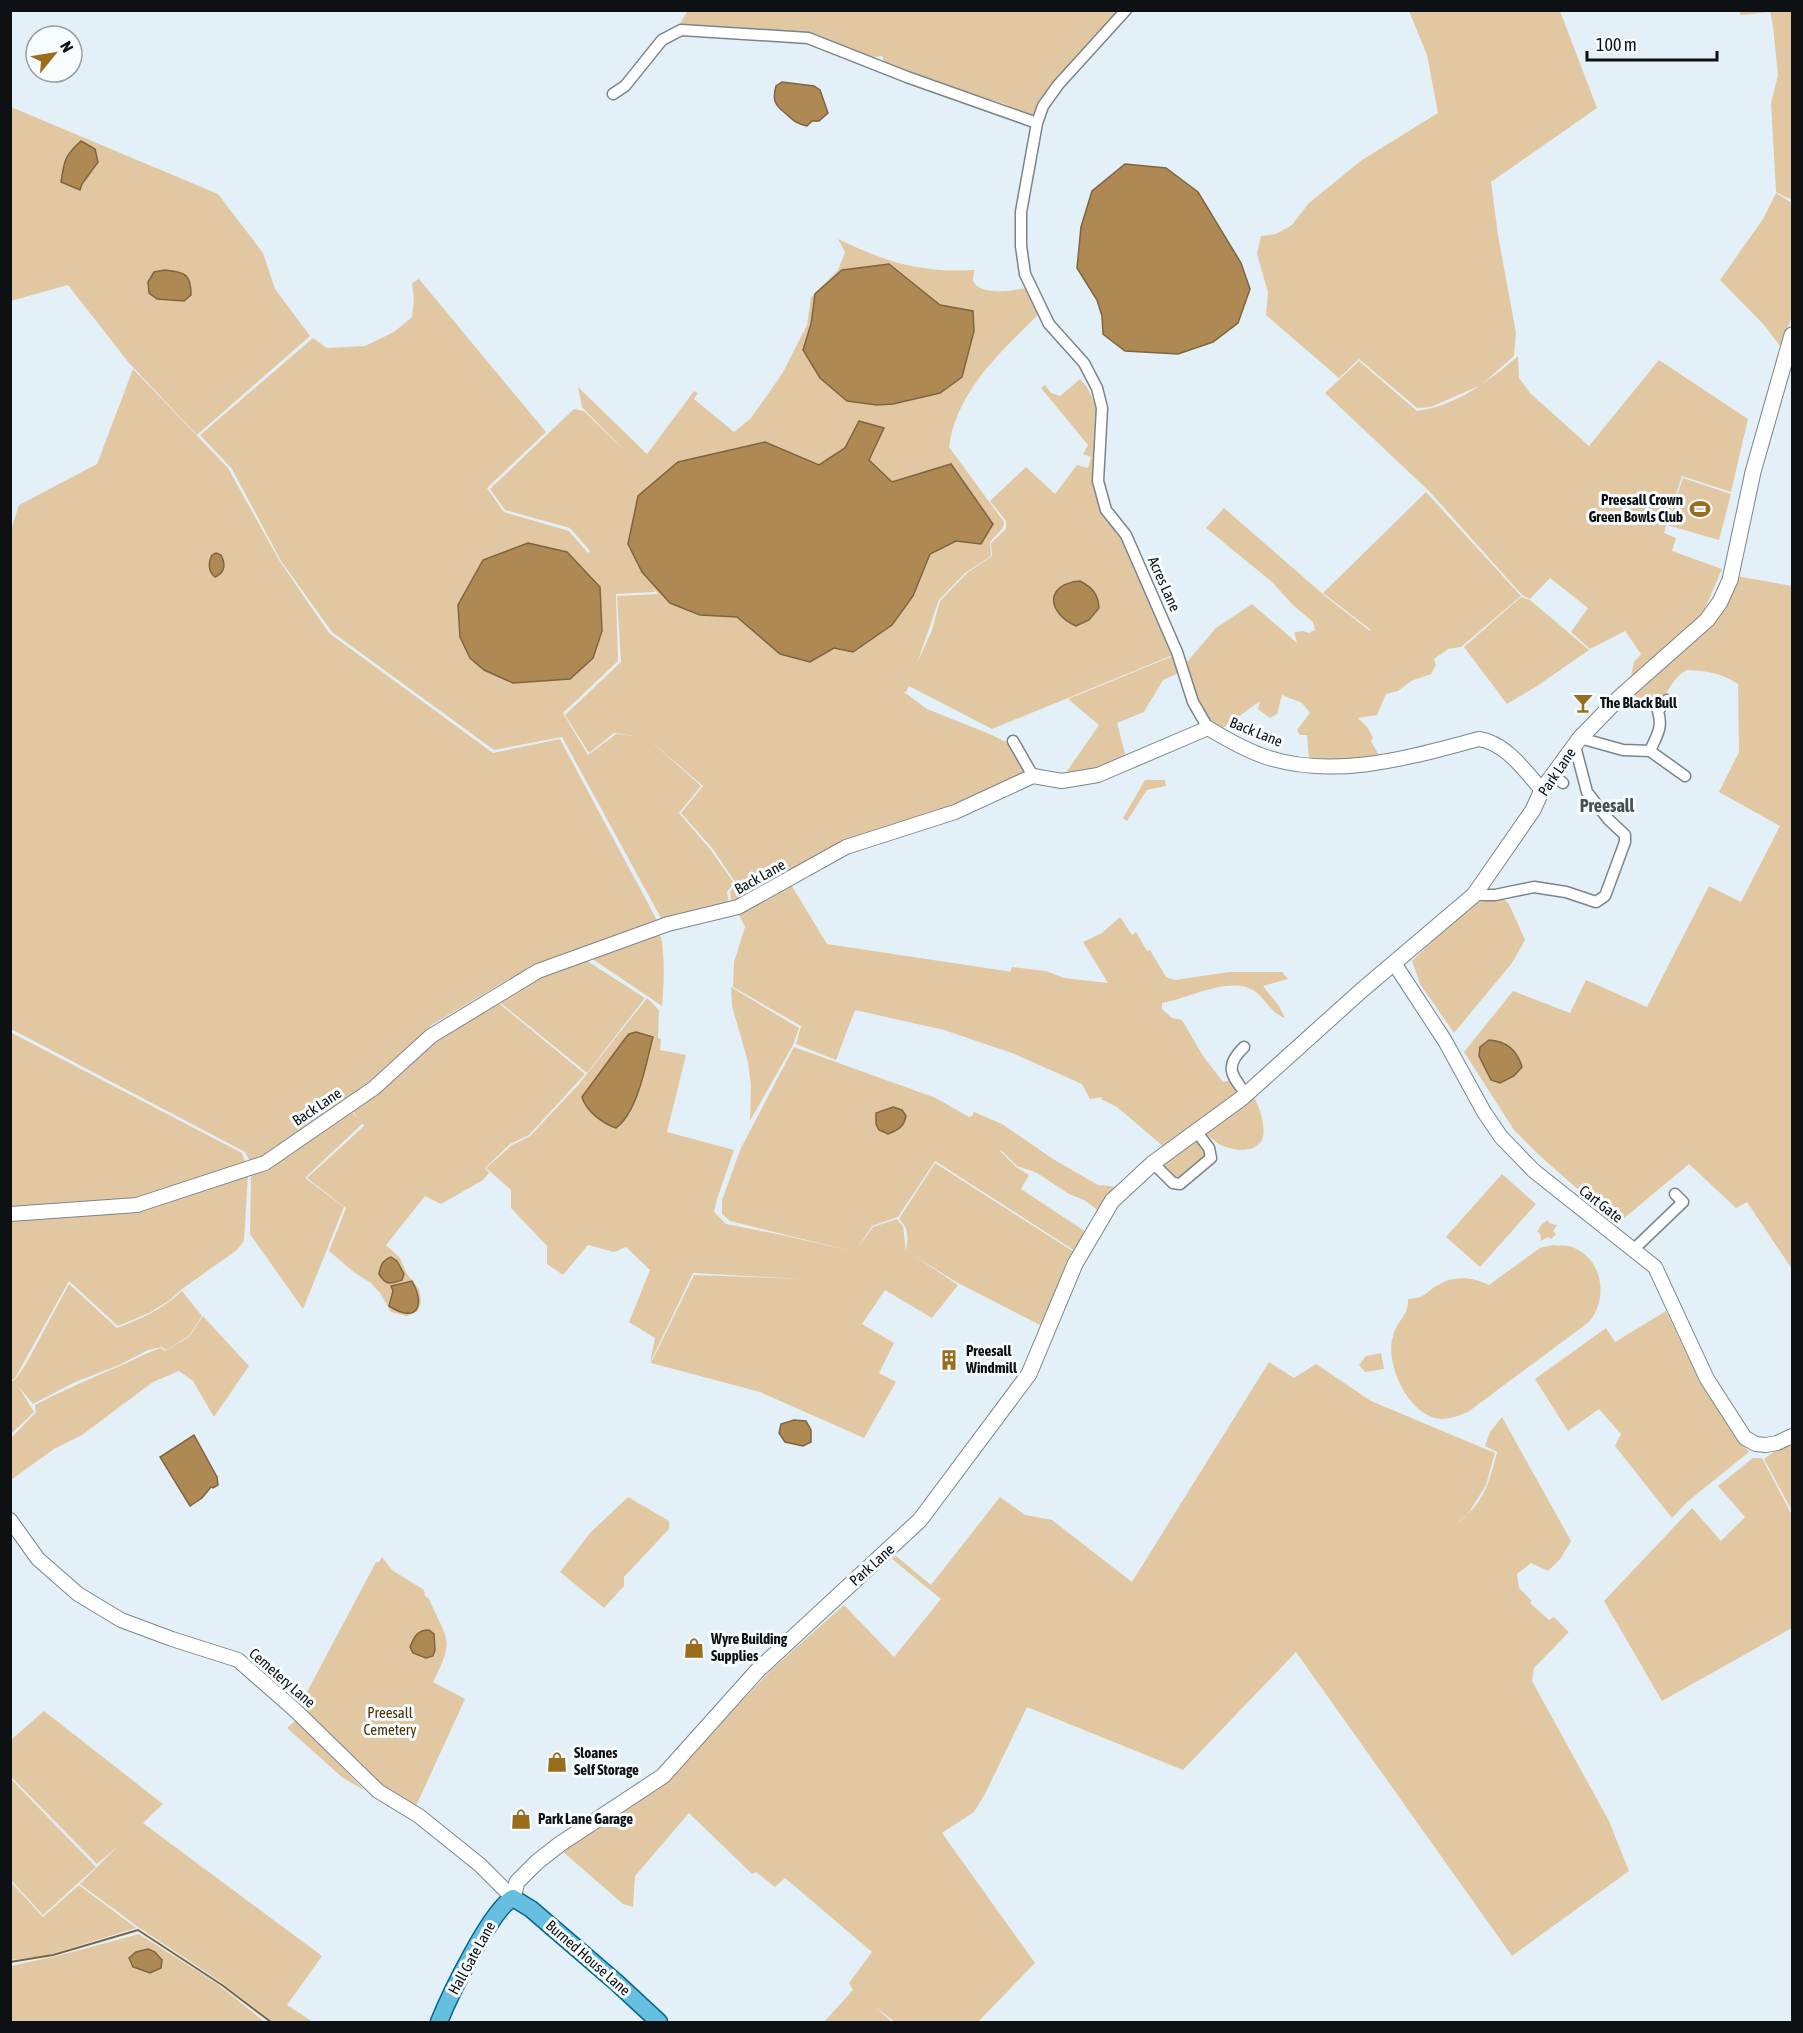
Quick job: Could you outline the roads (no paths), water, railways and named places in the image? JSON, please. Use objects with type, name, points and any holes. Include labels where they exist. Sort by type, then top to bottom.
[{"type":"main road","name":"Park Lane","points":[[513,1898],[517,1882],[537,1862],[560,1844],[663,1776],[758,1670],[920,1520],[1029,1374],[1075,1264],[1112,1201],[1153,1163],[1246,1094],[1474,895],[1533,810],[1542,790],[1558,779],[1577,742],[1620,697],[1707,620],[1720,602],[1730,580],[1753,472],[1792,335]]},
{"type":"main road","name":"Hall Gate Lane","points":[[439,2022],[445,2006],[484,1936],[502,1906],[513,1898]]},
{"type":"main road","name":"Burned House Lane","points":[[513,1898],[540,1916],[659,2022]]},
{"type":"street","name":"Acres Lane","points":[[1126,10],[1058,85],[1043,106],[1021,212],[1021,246],[1025,274],[1049,324],[1084,363],[1097,387],[1102,408],[1098,481],[1106,510],[1126,535],[1177,652],[1193,702],[1208,728]]},
{"type":"street","points":[[613,94],[624,86],[662,40],[681,30],[808,38],[1038,123]]},
{"type":"street","points":[[1650,751],[1661,729],[1658,711],[1667,700]]},
{"type":"street","name":"Back Lane","points":[[10,1214],[136,1205],[265,1163],[374,1088],[431,1036],[538,971],[668,924],[738,908],[846,848],[955,812],[1033,776],[1062,781],[1098,775],[1208,728],[1266,757],[1314,767],[1391,762],[1479,739],[1512,757],[1542,790]]},
{"type":"street","points":[[1013,741],[1033,776]]},
{"type":"street","points":[[1474,895],[1495,895],[1534,888],[1566,892],[1596,902],[1605,896],[1625,836],[1587,792],[1577,742],[1623,750],[1650,751],[1685,776]]},
{"type":"street","name":"Cart Gate","points":[[1394,963],[1445,1041],[1484,1112],[1501,1137],[1534,1171],[1655,1267],[1707,1379],[1746,1438],[1756,1444],[1766,1445],[1792,1436]]},
{"type":"street","points":[[1244,1047],[1229,1054],[1233,1075],[1246,1094]]},
{"type":"street","points":[[1153,1163],[1173,1183],[1180,1184],[1211,1158],[1209,1148],[1196,1131]]},
{"type":"street","points":[[1633,1250],[1683,1202],[1676,1194]]},
{"type":"street","name":"Cemetery Lane","points":[[10,1520],[38,1560],[78,1594],[121,1620],[238,1660],[295,1710],[378,1791],[419,1816],[480,1865],[513,1898]]},
{"type":"waterway","points":[[10,1962],[53,1955],[138,1930],[222,1985],[271,2022]]},
{"type":"place","name":"Preesall Crown Green Bowls Club","points":[[1700,509]]},
{"type":"place","name":"The Black Bull","points":[[1583,703]]},
{"type":"place","name":"Preesall Windmill","points":[[949,1360]]},
{"type":"place","name":"Wyre Building Supplies","points":[[694,1648]]},
{"type":"place","name":"Sloanes Self Storage","points":[[557,1762]]},
{"type":"place","name":"Park Lane Garage","points":[[521,1819]]},
{"type":"district","name":"Preesall","points":[[1607,806]]},
{"type":"park label","name":"Preesall Cemetery","points":[[390,1722]]}]
